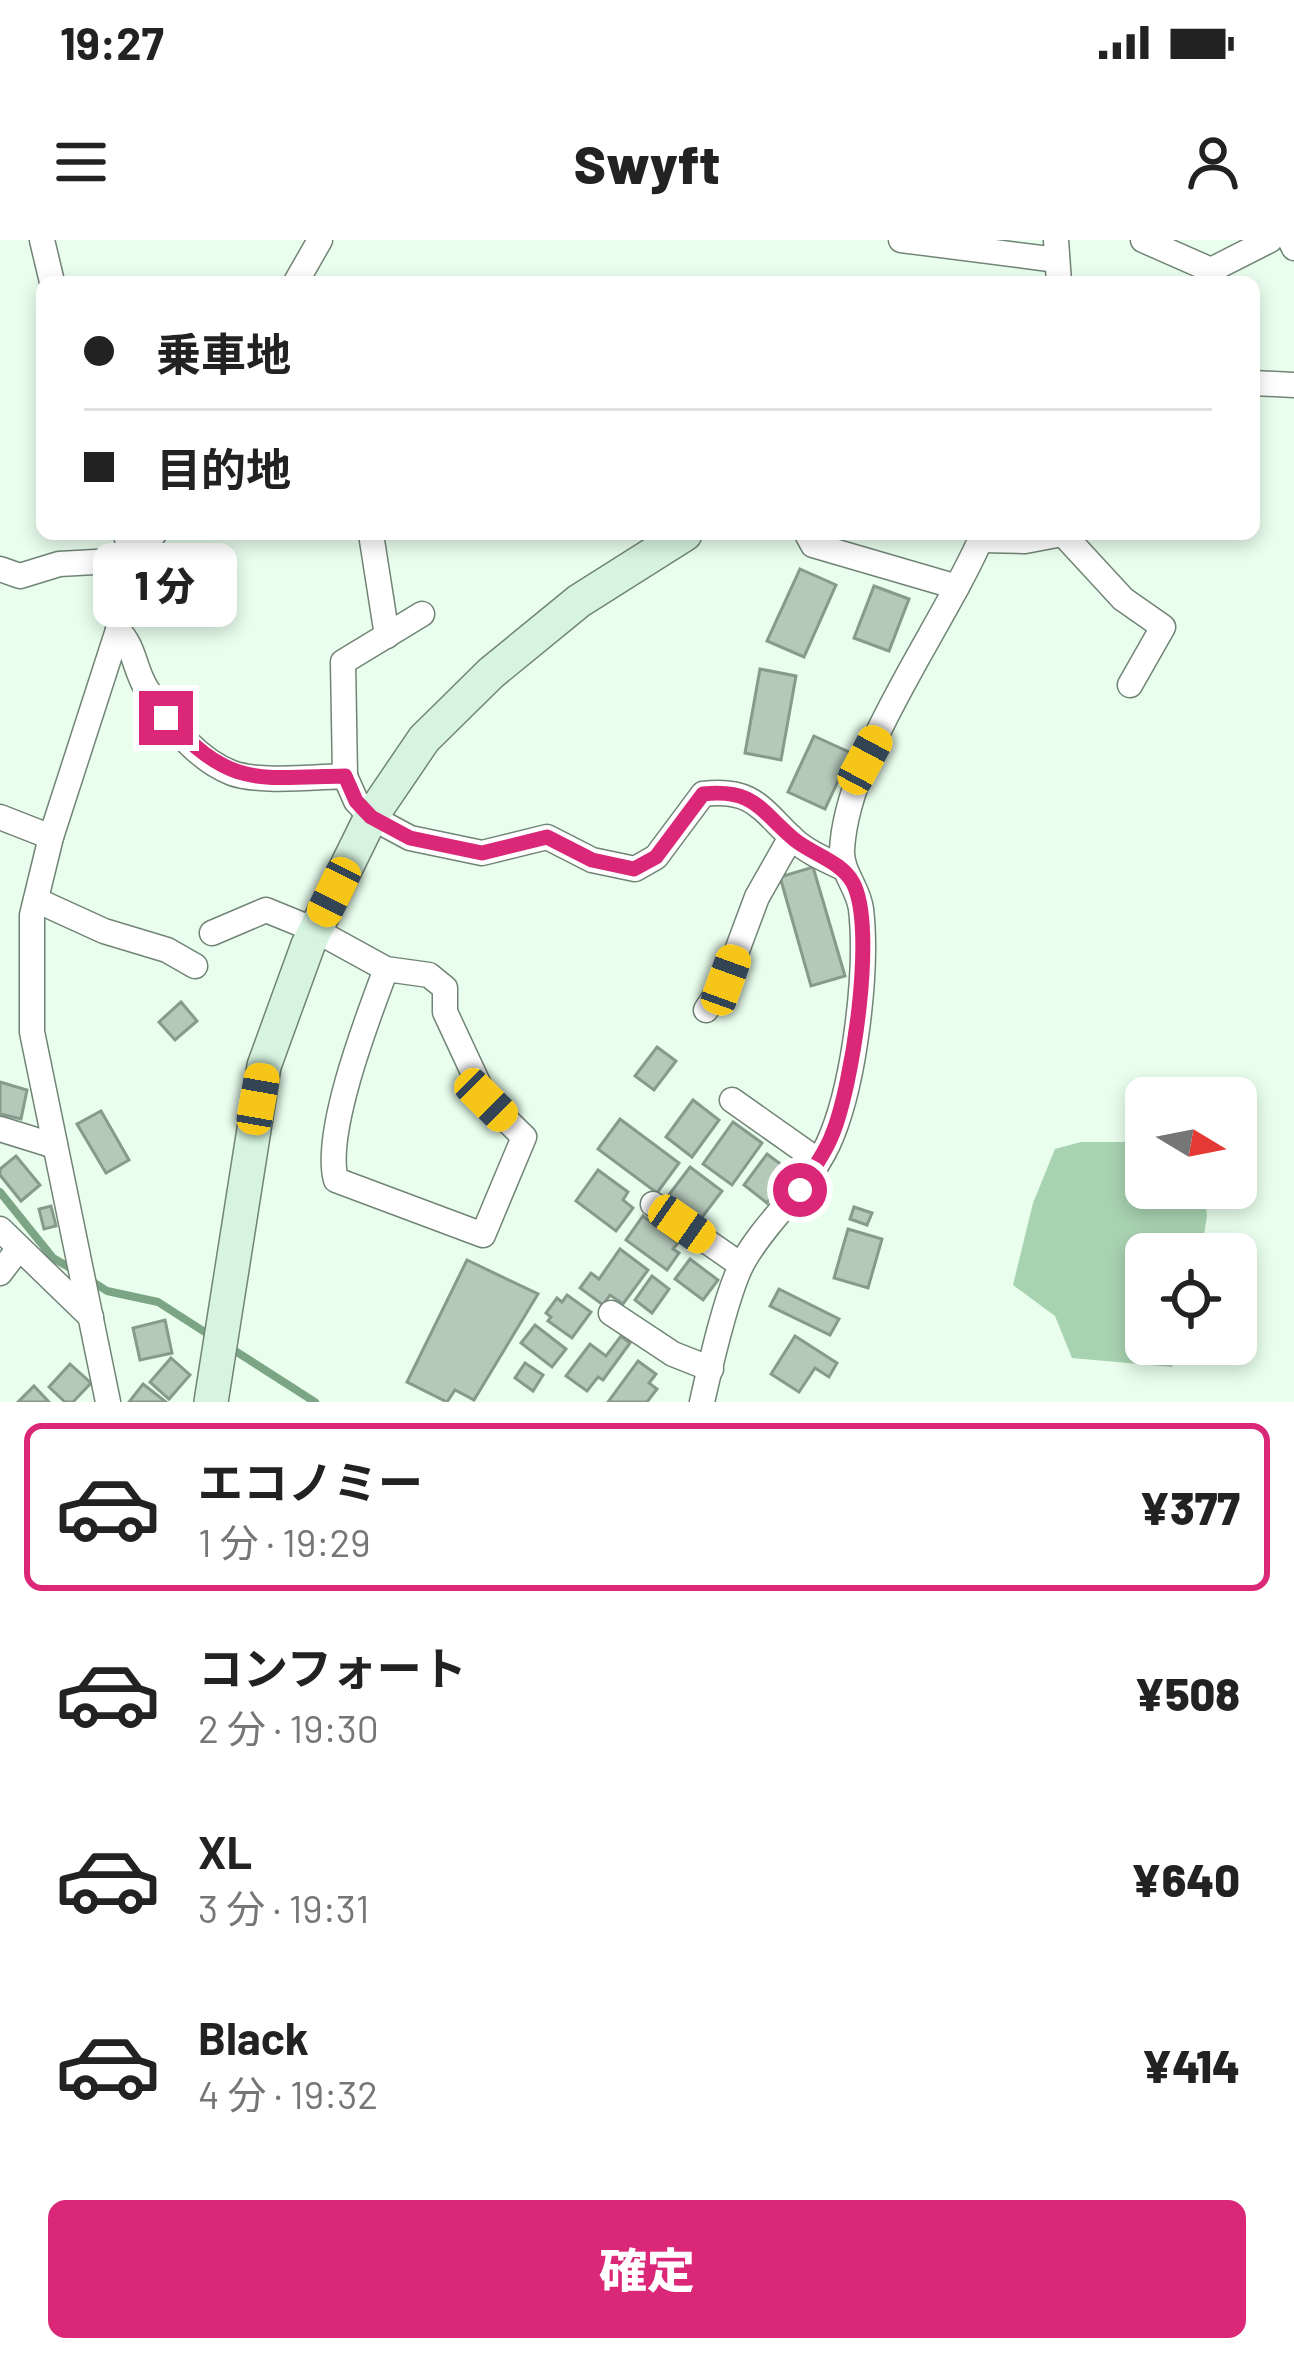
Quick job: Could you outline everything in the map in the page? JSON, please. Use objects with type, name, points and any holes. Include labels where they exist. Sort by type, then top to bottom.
[{"type":"street","points":[[42,240],[51,276]]},
{"type":"street","points":[[299,276],[320,240]]},
{"type":"street","points":[[901,240],[1057,261]]},
{"type":"street","points":[[1143,240],[1211,270],[1270,240]]},
{"type":"street","points":[[1260,383],[1294,385]]},
{"type":"street","points":[[108,1402],[32,1033],[32,915],[51,837],[118,630],[131,560],[127,540]]},
{"type":"street","points":[[0,568],[20,576],[59,564],[131,560],[149,540]]},
{"type":"street","points":[[372,540],[387,636]]},
{"type":"street","points":[[211,1402],[264,1066],[315,930],[371,817],[424,739],[491,673],[579,602],[677,540]]},
{"type":"street","points":[[810,540],[813,545],[956,587]]},
{"type":"street","points":[[843,868],[842,848],[865,760],[980,540]]},
{"type":"street","points":[[1068,540],[1123,599],[1163,627],[1130,685]]},
{"type":"street","points":[[422,614],[343,662],[345,776],[356,801],[371,817],[433,845],[482,853],[547,837],[592,860],[634,869],[656,857],[703,794],[723,792],[761,805],[791,837],[843,868],[855,886],[863,950],[859,1002],[832,1136],[800,1190],[741,1265],[702,1402]]},
{"type":"street","points":[[118,630],[132,645],[142,682],[166,718],[212,761],[234,774],[345,776]]},
{"type":"street","points":[[0,817],[51,837]]},
{"type":"street","points":[[706,1010],[726,980],[757,896],[791,837]]},
{"type":"street","points":[[35,900],[104,931],[167,950],[195,966]]},
{"type":"street","points":[[212,933],[266,910],[315,930],[386,969],[429,975],[445,988],[446,1012],[486,1100],[524,1137],[483,1235],[337,1180],[332,1165],[350,1077],[386,969]]},
{"type":"street","points":[[732,1100],[818,1160]]},
{"type":"street","points":[[0,1129],[55,1146]]},
{"type":"street","points":[[652,1204],[741,1265]]},
{"type":"street","points":[[0,1229],[90,1306]]},
{"type":"street","points":[[0,1273],[19,1248]]},
{"type":"street","points":[[611,1313],[673,1354],[711,1369]]},
{"type":"green space","points":[[1081,1142],[1125,1142],[1125,1209],[1206,1209],[1204,1233],[1125,1233],[1125,1363],[1072,1358],[1055,1316],[1013,1285],[1033,1203],[1055,1149]]},
{"type":"building","points":[[800,569],[836,585],[804,657],[767,641]]},
{"type":"building","points":[[874,586],[909,599],[889,651],[854,638]]},
{"type":"building","points":[[760,669],[796,676],[781,760],[745,753]]},
{"type":"building","points":[[814,736],[851,753],[825,809],[788,792]]},
{"type":"building","points":[[813,867],[845,976],[811,986],[780,877]]},
{"type":"building","points":[[181,1002],[197,1021],[175,1040],[159,1022]]},
{"type":"building","points":[[657,1047],[676,1061],[654,1090],[635,1076]]},
{"type":"building","points":[[0,1082],[27,1090],[21,1119],[0,1114]]},
{"type":"building","points":[[693,1100],[719,1120],[692,1157],[666,1137]]},
{"type":"building","points":[[101,1111],[129,1160],[106,1173],[77,1124]]},
{"type":"building","points":[[620,1119],[679,1163],[657,1193],[598,1149]]},
{"type":"building","points":[[733,1122],[762,1143],[732,1185],[703,1164]]},
{"type":"building","points":[[767,1154],[790,1171],[767,1203],[744,1185]]},
{"type":"building","points":[[16,1156],[40,1185],[21,1201],[0,1175],[0,1169]]},
{"type":"building","points":[[690,1167],[722,1191],[700,1220],[668,1196]]},
{"type":"building","points":[[598,1170],[628,1192],[623,1200],[633,1208],[616,1231],[576,1201]]},
{"type":"building","points":[[51,1206],[56,1226],[44,1229],[39,1209]]},
{"type":"building","points":[[854,1207],[872,1213],[867,1225],[850,1219]]},
{"type":"building","points":[[643,1216],[678,1243],[673,1249],[679,1253],[667,1270],[626,1240]]},
{"type":"building","points":[[848,1229],[882,1239],[868,1288],[834,1278]]},
{"type":"building","points":[[620,1249],[648,1270],[623,1304],[610,1295],[603,1305],[580,1288],[591,1273],[599,1279]]},
{"type":"building","points":[[690,1259],[718,1280],[703,1300],[675,1279]]},
{"type":"building","points":[[467,1260],[538,1294],[474,1400],[455,1390],[447,1402],[407,1382]]},
{"type":"building","points":[[652,1276],[669,1289],[652,1313],[635,1300]]},
{"type":"building","points":[[779,1289],[839,1319],[830,1335],[770,1306]]},
{"type":"building","points":[[567,1295],[591,1312],[572,1338],[548,1321],[551,1317],[546,1313],[557,1298],[562,1302]]},
{"type":"building","points":[[165,1320],[172,1353],[140,1360],[133,1328]]},
{"type":"building","points":[[535,1325],[566,1349],[552,1367],[521,1343]]},
{"type":"building","points":[[621,1336],[630,1343],[603,1380],[598,1377],[587,1391],[566,1376],[590,1344],[606,1356]]},
{"type":"building","points":[[795,1336],[837,1363],[829,1377],[815,1368],[799,1392],[771,1374]]},
{"type":"building","points":[[171,1358],[190,1375],[169,1399],[150,1382]]},
{"type":"building","points":[[638,1361],[656,1374],[649,1383],[657,1389],[647,1402],[608,1402]]},
{"type":"building","points":[[525,1363],[543,1375],[533,1391],[515,1378]]},
{"type":"building","points":[[70,1364],[91,1383],[73,1402],[65,1402],[49,1387]]},
{"type":"building","points":[[143,1384],[166,1402],[129,1402]]},
{"type":"building","points":[[34,1386],[49,1402],[18,1402]]},
{"type":"waterway","points":[[0,1192],[53,1258],[72,1269]]},
{"type":"waterway","points":[[90,1280],[107,1291],[158,1302],[211,1336]]},
{"type":"waterway","points":[[229,1347],[315,1402]]},
{"type":"route","points":[[166,718],[196,750],[234,774],[345,776],[356,801],[371,817],[410,838],[482,853],[547,837],[592,860],[634,869],[656,857],[703,794],[723,792],[761,805],[791,837],[843,868],[860,904],[859,1002],[843,1093],[832,1136],[800,1190]]}]
